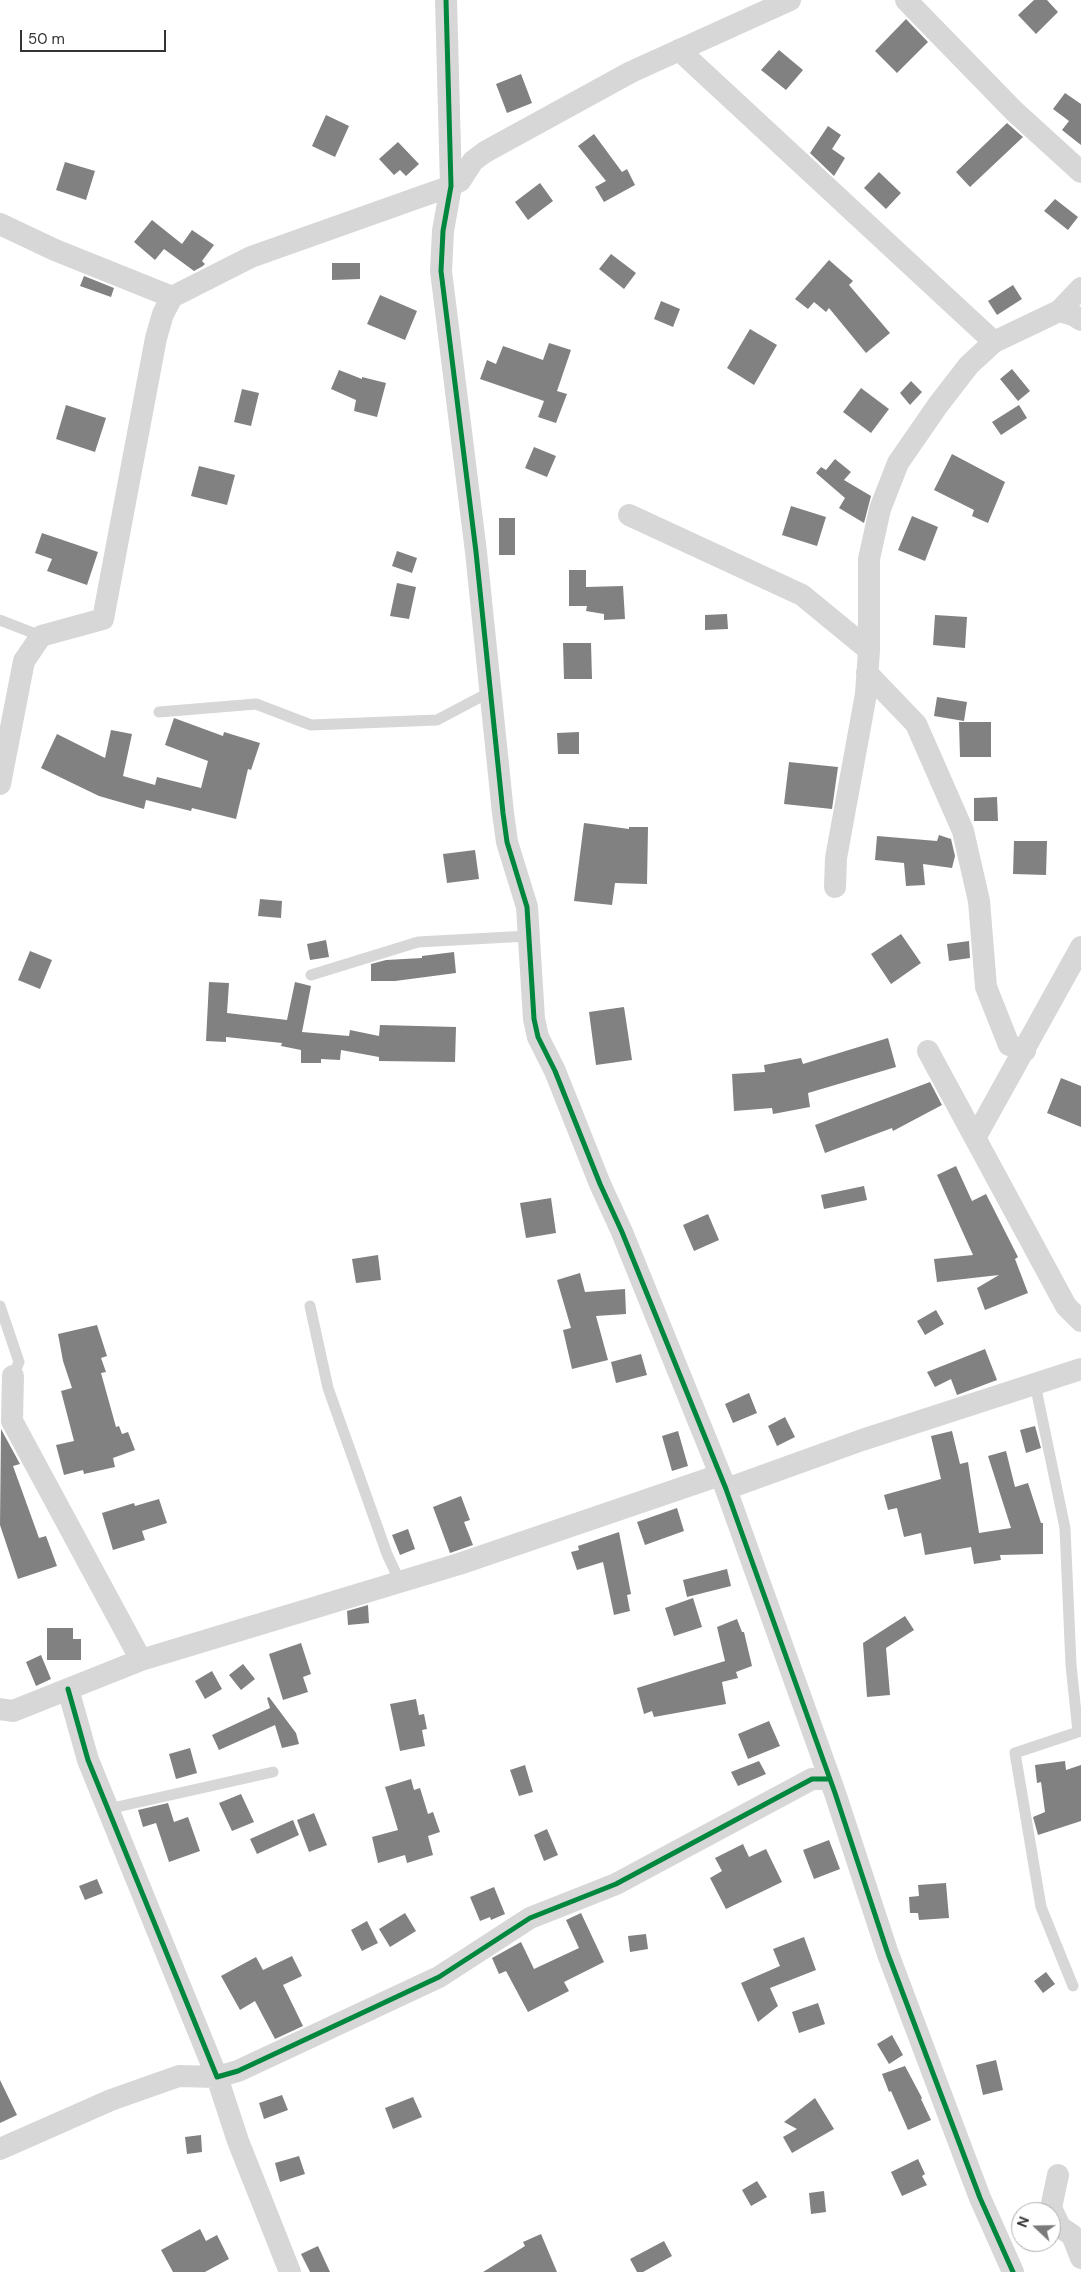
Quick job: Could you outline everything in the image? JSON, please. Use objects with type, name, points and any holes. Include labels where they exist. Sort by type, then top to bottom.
[{"type":"street","points":[[446,0],[451,186],[443,231],[441,271],[476,552],[506,842],[527,907],[534,1019],[538,1037],[555,1071],[600,1184],[622,1232],[723,1482],[830,1779],[888,1954],[980,2198],[1012,2272]]},
{"type":"street","points":[[0,784],[24,661],[41,636],[103,619],[156,338],[163,314],[172,297],[251,257],[451,186],[460,181],[473,161],[485,152],[630,72],[790,0]]},
{"type":"street","points":[[906,0],[1014,111],[1081,172]]},
{"type":"street","points":[[679,50],[994,342]]},
{"type":"street","points":[[0,224],[56,250],[172,297]]},
{"type":"street","points":[[836,887],[836,858],[866,694],[869,559],[880,509],[898,464],[968,365],[994,342],[1059,311],[1081,288]]},
{"type":"street","points":[[1059,311],[1073,315],[1081,320]]},
{"type":"street","points":[[629,514],[802,595],[868,650]]},
{"type":"street","points":[[867,673],[916,724],[963,831],[978,901],[986,988],[1009,1045],[1025,1051]]},
{"type":"street","points":[[975,1138],[1081,948]]},
{"type":"street","points":[[928,1051],[1066,1306],[1081,1321]]},
{"type":"street","points":[[0,1709],[13,1711],[141,1660],[872,1437],[1081,1369]]},
{"type":"street","points":[[13,1376],[12,1421],[141,1660]]},
{"type":"street","points":[[68,1689],[88,1760],[217,2076],[238,2141],[290,2272]]},
{"type":"street","points":[[0,2149],[111,2100],[179,2076],[217,2076],[238,2072],[439,1977],[530,1918],[616,1884],[812,1779],[830,1779]]},
{"type":"street","points":[[1058,2175],[1051,2208],[1060,2228],[1072,2235],[1081,2258]]},
{"type":"street","points":[[1072,2272],[1081,2264]]},
{"type":"lane","points":[[0,620],[41,636]]},
{"type":"lane","points":[[159,712],[256,704],[311,724],[436,720],[490,692]]},
{"type":"lane","points":[[311,975],[418,942],[528,936]]},
{"type":"lane","points":[[0,1306],[19,1362],[13,1376]]},
{"type":"lane","points":[[310,1306],[328,1388],[387,1554],[400,1582]]},
{"type":"lane","points":[[1035,1384],[1065,1528],[1071,1665],[1078,1732],[1015,1753],[1041,1908],[1073,1986]]},
{"type":"lane","points":[[108,1809],[273,1772]]},
{"type":"building","points":[[1034,0],[1047,0],[1058,12],[1036,34],[1018,15]]},
{"type":"building","points":[[906,19],[928,42],[897,73],[875,51]]},
{"type":"building","points":[[779,50],[803,70],[786,90],[761,70]]},
{"type":"building","points":[[521,74],[532,103],[507,113],[496,84]]},
{"type":"building","points":[[1065,93],[1081,104],[1081,145],[1062,130],[1069,121],[1053,109]]},
{"type":"building","points":[[326,115],[349,126],[335,157],[312,146]]},
{"type":"building","points":[[1007,123],[1023,137],[970,187],[956,172]]},
{"type":"building","points":[[828,126],[841,135],[832,149],[845,158],[834,176],[810,153]]},
{"type":"building","points":[[594,134],[622,172],[627,169],[635,185],[604,202],[595,187],[606,181],[578,146]]},
{"type":"building","points":[[398,142],[419,164],[406,176],[400,170],[394,175],[379,159]]},
{"type":"building","points":[[65,162],[95,171],[86,200],[56,190]]},
{"type":"building","points":[[879,172],[901,193],[886,209],[864,188]]},
{"type":"building","points":[[540,183],[553,201],[528,220],[515,202]]},
{"type":"building","points":[[1055,199],[1078,217],[1068,230],[1044,211]]},
{"type":"building","points":[[152,220],[182,244],[192,230],[214,245],[202,261],[205,264],[194,271],[164,249],[155,260],[134,242]]},
{"type":"building","points":[[611,254],[636,273],[624,289],[599,269]]},
{"type":"building","points":[[829,260],[853,281],[849,285],[890,333],[866,353],[829,308],[826,312],[814,302],[808,309],[795,299]]},
{"type":"building","points":[[332,263],[360,263],[360,279],[332,280]]},
{"type":"building","points":[[84,276],[114,288],[111,297],[80,286]]},
{"type":"building","points":[[1013,285],[1022,299],[997,315],[988,301]]},
{"type":"building","points":[[380,295],[417,311],[405,340],[367,324]]},
{"type":"building","points":[[661,301],[680,309],[673,327],[654,319]]},
{"type":"building","points":[[750,329],[777,345],[754,385],[727,368]]},
{"type":"building","points":[[549,343],[571,350],[557,391],[567,394],[556,423],[538,417],[544,401],[480,379],[487,360],[496,364],[503,346],[543,360]]},
{"type":"building","points":[[1012,369],[1030,391],[1018,401],[1000,379]]},
{"type":"building","points":[[339,370],[362,379],[362,377],[386,383],[377,417],[354,411],[356,400],[331,389]]},
{"type":"building","points":[[911,381],[922,392],[910,405],[900,393]]},
{"type":"building","points":[[861,388],[889,409],[871,433],[843,412]]},
{"type":"building","points":[[242,389],[259,393],[251,426],[234,422]]},
{"type":"building","points":[[66,405],[106,418],[95,452],[56,439]]},
{"type":"building","points":[[1019,405],[1027,418],[1001,435],[992,422]]},
{"type":"building","points":[[534,447],[556,456],[547,477],[525,468]]},
{"type":"building","points":[[952,454],[1005,482],[988,523],[972,516],[974,510],[934,490]]},
{"type":"building","points":[[835,459],[851,472],[844,480],[871,496],[864,523],[839,508],[845,498],[816,473],[821,467],[826,470]]},
{"type":"building","points":[[199,466],[235,475],[227,505],[191,496]]},
{"type":"building","points":[[791,506],[826,517],[817,546],[782,535]]},
{"type":"building","points":[[912,516],[938,527],[925,561],[898,550]]},
{"type":"building","points":[[499,518],[515,518],[515,555],[499,555]]},
{"type":"building","points":[[42,533],[98,552],[87,585],[47,571],[52,559],[35,553]]},
{"type":"building","points":[[397,551],[417,558],[412,573],[392,566]]},
{"type":"building","points":[[569,570],[586,570],[586,587],[623,586],[625,619],[604,620],[604,614],[586,611],[587,606],[569,606]]},
{"type":"building","points":[[397,583],[416,587],[409,619],[390,616]]},
{"type":"building","points":[[727,614],[728,629],[705,630],[705,615]]},
{"type":"building","points":[[935,615],[967,617],[965,648],[933,645]]},
{"type":"building","points":[[563,643],[591,643],[592,679],[564,679]]},
{"type":"building","points":[[937,697],[967,702],[964,721],[934,716]]},
{"type":"building","points":[[174,718],[223,736],[224,732],[260,743],[251,770],[248,769],[236,819],[192,808],[191,811],[146,800],[144,809],[99,796],[41,768],[57,734],[105,758],[111,730],[132,734],[123,776],[155,785],[157,777],[201,788],[208,761],[165,745]]},
{"type":"building","points":[[959,722],[991,722],[991,757],[960,757]]},
{"type":"building","points":[[579,732],[579,754],[558,754],[557,733]]},
{"type":"building","points":[[789,762],[838,767],[832,809],[784,804]]},
{"type":"building","points":[[997,797],[998,821],[974,821],[974,798]]},
{"type":"building","points":[[584,823],[629,829],[629,827],[648,827],[647,884],[615,883],[612,905],[574,901]]},
{"type":"building","points":[[939,835],[951,839],[955,856],[952,868],[923,864],[925,885],[906,886],[904,863],[875,860],[877,836],[937,841]]},
{"type":"building","points":[[1014,841],[1047,841],[1046,875],[1013,874]]},
{"type":"building","points":[[475,850],[479,879],[447,883],[443,854]]},
{"type":"building","points":[[260,899],[282,901],[281,918],[258,916]]},
{"type":"building","points":[[901,934],[921,963],[891,984],[871,954]]},
{"type":"building","points":[[326,940],[329,957],[310,960],[307,944]]},
{"type":"building","points":[[969,941],[970,958],[949,961],[947,944]]},
{"type":"building","points":[[30,951],[52,960],[40,989],[18,980]]},
{"type":"building","points":[[454,952],[456,973],[395,981],[371,981],[371,964],[386,960],[422,958],[422,956]]},
{"type":"building","points":[[209,982],[229,983],[227,1013],[287,1020],[295,982],[311,986],[302,1032],[349,1036],[350,1030],[379,1036],[380,1025],[456,1027],[455,1062],[379,1061],[379,1057],[341,1050],[340,1060],[321,1059],[321,1063],[301,1063],[301,1050],[281,1046],[282,1043],[226,1037],[226,1042],[206,1041]]},
{"type":"building","points":[[624,1007],[632,1060],[596,1065],[589,1012]]},
{"type":"building","points":[[888,1038],[896,1067],[808,1093],[810,1107],[773,1114],[772,1108],[734,1111],[732,1074],[765,1072],[764,1065],[801,1058],[803,1064]]},
{"type":"building","points":[[1061,1078],[1081,1086],[1081,1127],[1047,1113]]},
{"type":"building","points":[[930,1082],[942,1105],[893,1131],[892,1128],[825,1153],[815,1125]]},
{"type":"building","points":[[956,1166],[972,1201],[986,1194],[1018,1257],[1015,1259],[1028,1293],[985,1310],[977,1288],[999,1275],[937,1282],[934,1259],[973,1255],[937,1175]]},
{"type":"building","points":[[864,1186],[867,1200],[824,1209],[821,1195]]},
{"type":"building","points":[[551,1198],[556,1233],[526,1238],[520,1203]]},
{"type":"building","points":[[708,1214],[719,1240],[694,1251],[683,1225]]},
{"type":"building","points":[[378,1255],[381,1280],[356,1283],[352,1259]]},
{"type":"building","points":[[580,1273],[585,1292],[625,1289],[626,1314],[596,1316],[608,1360],[572,1369],[563,1330],[571,1328],[557,1280]]},
{"type":"building","points":[[936,1310],[944,1324],[925,1335],[917,1321]]},
{"type":"building","points":[[97,1325],[107,1356],[101,1358],[106,1372],[101,1373],[116,1427],[119,1426],[122,1434],[128,1432],[135,1450],[113,1458],[115,1467],[84,1474],[83,1470],[64,1475],[56,1445],[74,1441],[61,1391],[72,1388],[63,1361],[58,1334]]},
{"type":"building","points":[[985,1349],[997,1380],[957,1395],[951,1379],[935,1387],[927,1372]]},
{"type":"building","points":[[641,1354],[647,1375],[616,1383],[611,1362]]},
{"type":"building","points":[[749,1393],[757,1413],[733,1423],[725,1404]]},
{"type":"building","points":[[785,1417],[795,1437],[777,1446],[768,1426]]},
{"type":"building","points":[[1035,1426],[1041,1448],[1026,1453],[1020,1430]]},
{"type":"building","points":[[1,1429],[20,1464],[13,1466],[39,1538],[46,1536],[57,1566],[18,1579],[0,1525]]},
{"type":"building","points":[[678,1431],[688,1466],[672,1471],[662,1436]]},
{"type":"building","points":[[952,1431],[960,1464],[968,1462],[979,1533],[1011,1528],[988,1456],[1006,1451],[1015,1487],[1028,1483],[1041,1523],[1043,1523],[1043,1554],[1000,1555],[1001,1560],[974,1564],[971,1547],[925,1555],[921,1533],[904,1537],[897,1508],[888,1510],[884,1495],[941,1479],[931,1436]]},
{"type":"building","points":[[461,1496],[470,1520],[464,1522],[473,1545],[450,1553],[433,1507]]},
{"type":"building","points":[[159,1499],[167,1523],[142,1531],[145,1540],[113,1550],[102,1513],[134,1503],[135,1506]]},
{"type":"building","points":[[677,1508],[684,1531],[645,1545],[637,1522]]},
{"type":"building","points":[[408,1529],[415,1549],[400,1555],[392,1535]]},
{"type":"building","points":[[619,1532],[631,1594],[627,1595],[630,1611],[614,1615],[603,1562],[577,1570],[571,1552],[579,1550],[578,1546]]},
{"type":"building","points":[[727,1569],[731,1586],[687,1597],[683,1580]]},
{"type":"building","points":[[693,1598],[702,1627],[674,1636],[665,1608]]},
{"type":"building","points":[[368,1605],[369,1623],[348,1625],[347,1611]]},
{"type":"building","points":[[905,1616],[914,1630],[886,1648],[890,1695],[867,1697],[863,1643]]},
{"type":"building","points":[[737,1619],[742,1632],[744,1632],[752,1666],[736,1672],[738,1678],[722,1682],[726,1704],[654,1717],[652,1711],[644,1714],[637,1688],[725,1661],[717,1627]]},
{"type":"building","points":[[47,1628],[73,1628],[73,1639],[81,1639],[81,1660],[47,1660]]},
{"type":"building","points":[[301,1643],[311,1674],[303,1677],[308,1692],[283,1700],[269,1654]]},
{"type":"building","points":[[41,1655],[51,1679],[36,1686],[26,1662]]},
{"type":"building","points":[[243,1664],[255,1679],[241,1690],[229,1675]]},
{"type":"building","points":[[212,1671],[222,1689],[205,1699],[195,1681]]},
{"type":"building","points":[[269,1697],[296,1733],[299,1744],[282,1748],[275,1725],[219,1750],[212,1735],[270,1708],[267,1698]]},
{"type":"building","points":[[416,1699],[419,1715],[424,1714],[427,1729],[422,1730],[425,1746],[400,1751],[390,1704]]},
{"type":"building","points":[[769,1721],[780,1746],[748,1759],[738,1734]]},
{"type":"building","points":[[190,1748],[197,1773],[176,1779],[169,1754]]},
{"type":"building","points":[[759,1761],[766,1774],[738,1786],[731,1772]]},
{"type":"building","points":[[1065,1761],[1066,1770],[1081,1765],[1081,1821],[1038,1835],[1033,1817],[1045,1812],[1041,1782],[1037,1783],[1035,1765]]},
{"type":"building","points":[[525,1765],[533,1792],[519,1796],[510,1770]]},
{"type":"building","points":[[411,1779],[414,1790],[420,1788],[428,1814],[433,1812],[440,1832],[428,1836],[433,1855],[407,1863],[405,1855],[378,1863],[372,1837],[398,1830],[385,1787]]},
{"type":"building","points":[[241,1794],[254,1822],[232,1831],[219,1803]]},
{"type":"building","points":[[168,1803],[174,1822],[188,1817],[200,1851],[169,1862],[156,1823],[143,1827],[138,1810]]},
{"type":"building","points":[[314,1813],[327,1845],[309,1852],[297,1820]]},
{"type":"building","points":[[293,1820],[299,1835],[257,1854],[250,1839]]},
{"type":"building","points":[[547,1829],[558,1855],[544,1861],[534,1835]]},
{"type":"building","points":[[829,1840],[840,1869],[814,1879],[803,1850]]},
{"type":"building","points":[[743,1844],[749,1857],[766,1849],[782,1882],[726,1909],[710,1878],[722,1871],[715,1858]]},
{"type":"building","points":[[97,1879],[103,1893],[85,1900],[79,1886]]},
{"type":"building","points":[[946,1883],[949,1918],[919,1920],[918,1913],[910,1913],[909,1897],[919,1896],[918,1885]]},
{"type":"building","points":[[494,1887],[505,1914],[491,1920],[490,1917],[480,1921],[470,1897]]},
{"type":"building","points":[[405,1913],[416,1931],[390,1947],[379,1929]]},
{"type":"building","points":[[581,1913],[604,1962],[564,1982],[569,1991],[528,2012],[506,1971],[499,1974],[492,1958],[521,1942],[534,1969],[579,1948],[566,1920]]},
{"type":"building","points":[[367,1921],[378,1943],[362,1951],[351,1930]]},
{"type":"building","points":[[646,1934],[648,1949],[630,1952],[628,1936]]},
{"type":"building","points":[[804,1937],[816,1970],[770,1988],[778,2006],[758,2022],[741,1983],[780,1966],[773,1949]]},
{"type":"building","points":[[292,1956],[302,1976],[283,1985],[303,2026],[275,2039],[255,2001],[240,2010],[221,1976],[256,1957],[263,1970]]},
{"type":"building","points":[[1046,1972],[1055,1984],[1043,1993],[1034,1981]]},
{"type":"building","points":[[818,2003],[825,2024],[799,2033],[792,2012]]},
{"type":"building","points":[[892,2035],[903,2055],[889,2064],[877,2044]]},
{"type":"building","points":[[996,2060],[1003,2090],[983,2095],[976,2065]]},
{"type":"building","points":[[905,2066],[931,2120],[908,2130],[882,2074]]},
{"type":"building","points":[[0,2080],[17,2115],[0,2123]]},
{"type":"building","points":[[282,2095],[288,2110],[264,2119],[259,2103]]},
{"type":"building","points":[[413,2097],[422,2117],[393,2129],[385,2108]]},
{"type":"building","points":[[815,2098],[834,2129],[792,2153],[783,2137],[797,2129],[784,2122]]},
{"type":"building","points":[[201,2135],[202,2152],[187,2154],[185,2137]]},
{"type":"building","points":[[299,2156],[305,2174],[280,2182],[275,2163]]},
{"type":"building","points":[[918,2159],[925,2174],[922,2176],[927,2185],[902,2196],[891,2172]]},
{"type":"building","points":[[757,2181],[767,2197],[751,2206],[742,2190]]},
{"type":"building","points":[[824,2191],[826,2212],[811,2214],[809,2193]]},
{"type":"building","points":[[200,2229],[206,2241],[217,2235],[229,2259],[205,2272],[173,2272],[161,2250]]},
{"type":"building","points":[[541,2234],[557,2272],[483,2272],[525,2246],[523,2242]]},
{"type":"building","points":[[664,2241],[672,2256],[643,2272],[637,2272],[630,2259]]},
{"type":"building","points":[[318,2246],[330,2272],[310,2272],[301,2254]]},
{"type":"cycle path","points":[[446,0],[451,186],[443,231],[441,271],[476,552],[503,813],[507,842],[527,907],[534,1019],[538,1037],[555,1071],[600,1184],[622,1232],[726,1489],[835,1793],[888,1954],[980,2198],[1013,2272]]},
{"type":"cycle path","points":[[68,1689],[88,1760],[217,2077],[238,2071],[439,1977],[530,1918],[616,1884],[812,1779],[830,1779]]}]
